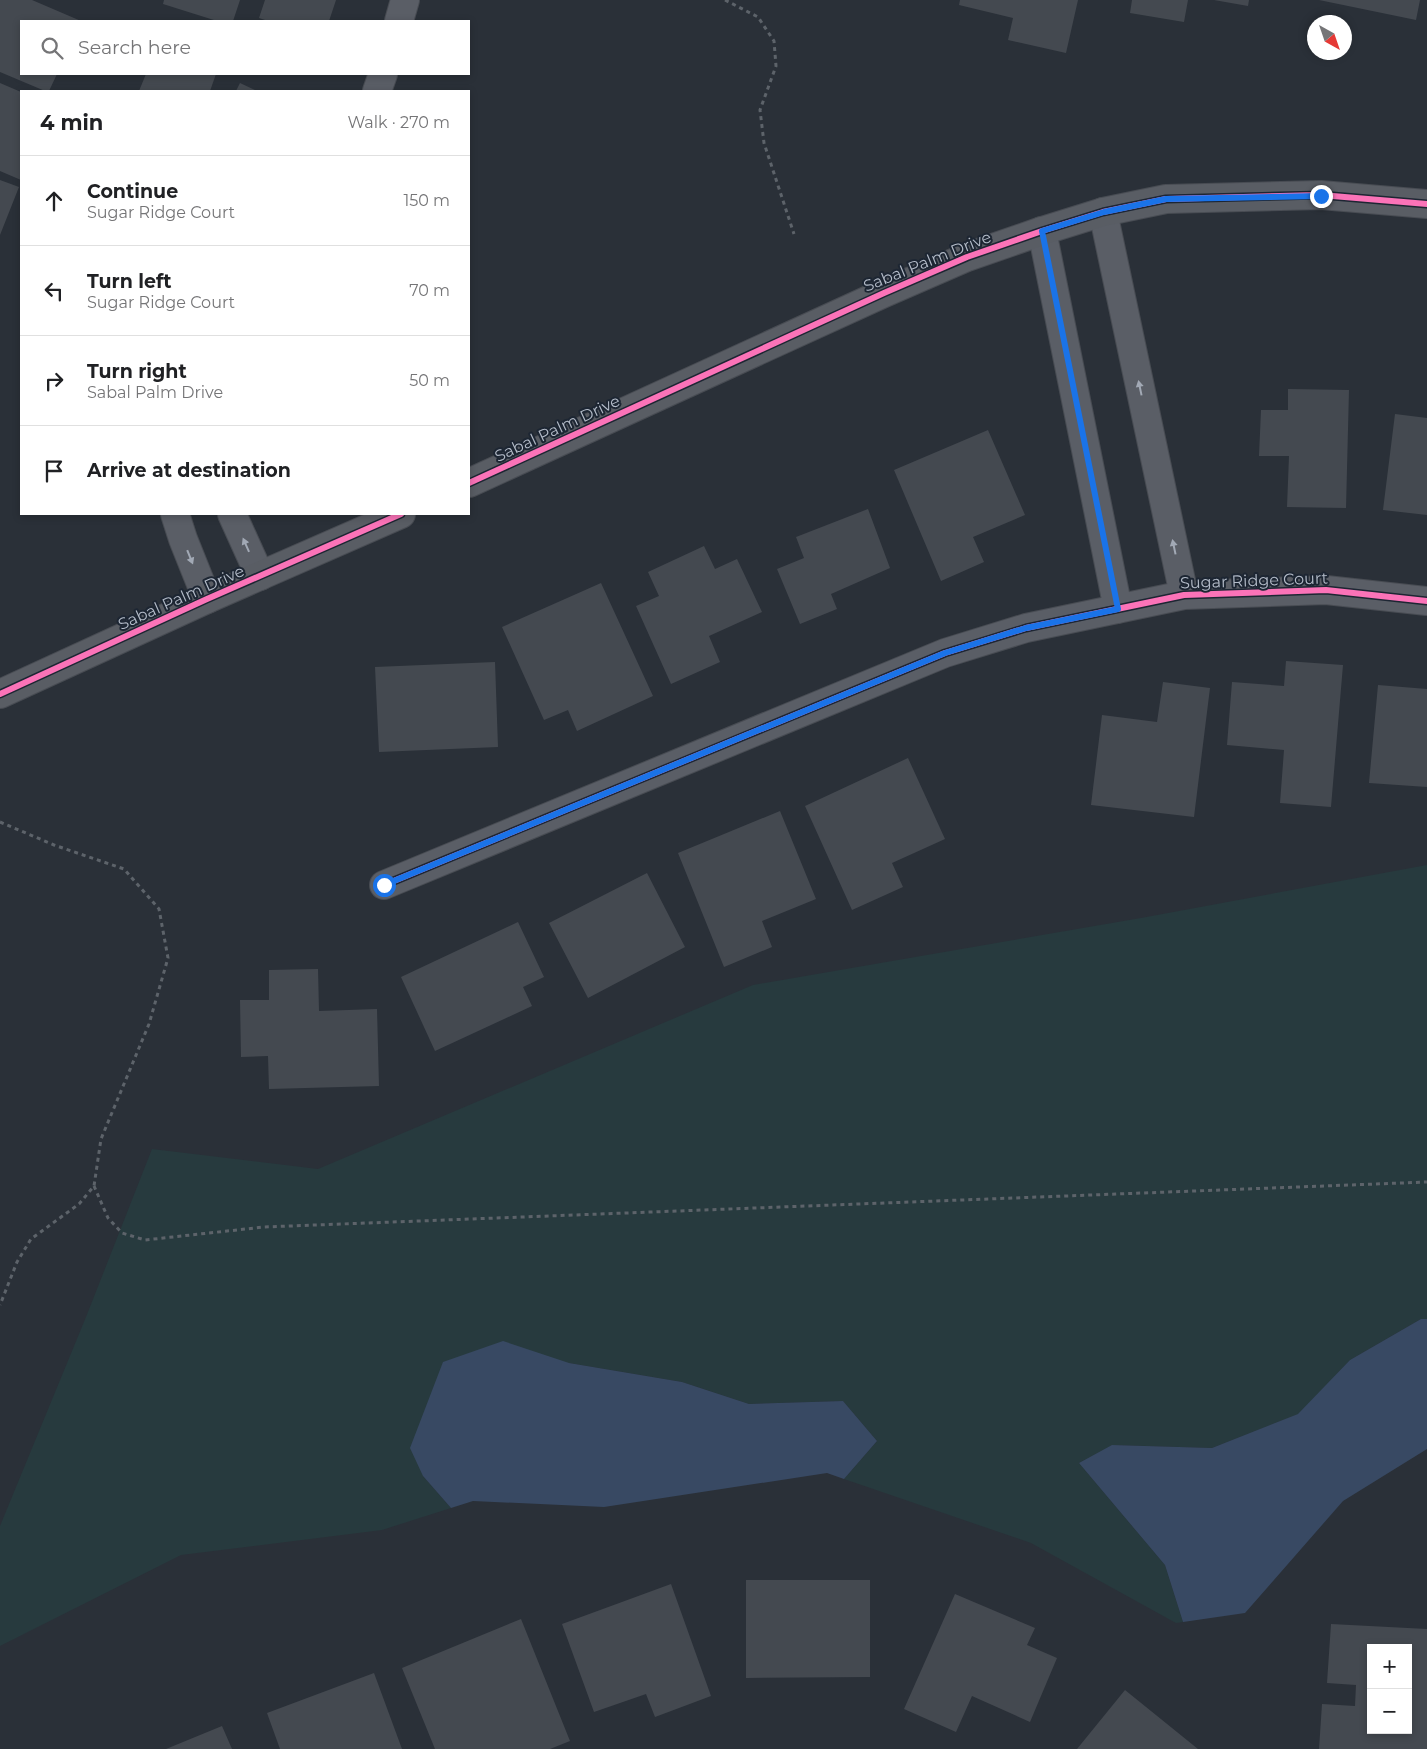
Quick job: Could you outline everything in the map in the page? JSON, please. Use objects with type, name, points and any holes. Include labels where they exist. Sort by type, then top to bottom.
[{"type":"street","points":[[399,20],[405,0]]},
{"type":"street","points":[[378,90],[383,75]]},
{"type":"street","name":"Sabal Palm Drive","points":[[470,483],[884,293],[966,258],[1042,231],[1104,212],[1166,199],[1321,196],[1427,204]]},
{"type":"street","name":"Sugar Ridge Court","points":[[1104,212],[1184,595]]},
{"type":"street","points":[[1042,231],[1118,609]]},
{"type":"street","points":[[175,515],[207,599]]},
{"type":"street","points":[[232,515],[260,576]]},
{"type":"street","name":"Sabal Palm Drive","points":[[0,694],[207,599],[399,515]]},
{"type":"street","name":"Sugar Ridge Court","points":[[384,885],[945,653],[1026,628],[1184,595],[1326,590],[1427,601]]},
{"type":"path","points":[[725,0],[758,17],[774,41],[776,66],[760,110],[764,143],[794,234]]},
{"type":"path","points":[[0,822],[54,845],[124,868],[159,909],[168,958],[149,1024],[101,1139],[94,1186],[79,1204],[31,1239],[17,1262],[0,1306]]},
{"type":"path","points":[[94,1186],[108,1218],[122,1233],[145,1240],[264,1227],[1427,1182]]},
{"type":"green space","points":[[1427,865],[1427,1319],[1421,1319],[1350,1360],[1299,1414],[1212,1448],[1113,1445],[1079,1463],[1165,1565],[1183,1622],[1176,1623],[1031,1543],[844,1479],[877,1441],[843,1401],[749,1404],[682,1382],[569,1363],[423,1476],[451,1508],[382,1530],[181,1555],[0,1646],[0,1526],[86,1317],[152,1149],[318,1169],[753,985],[1141,918]]},
{"type":"water","points":[[1421,1319],[1427,1319],[1427,1449],[1343,1501],[1245,1613],[1183,1622],[1165,1565],[1079,1463],[1112,1445],[1212,1448],[1298,1414],[1350,1360]]},
{"type":"water","points":[[503,1341],[569,1363],[682,1382],[749,1404],[843,1401],[877,1441],[844,1479],[827,1473],[604,1507],[473,1501],[451,1508],[423,1476],[410,1448],[443,1362]]},
{"type":"building","points":[[0,0],[32,0],[79,20],[20,20],[20,75],[57,75],[49,90],[43,90],[0,72]]},
{"type":"building","points":[[164,0],[240,0],[233,20],[214,20],[163,4]]},
{"type":"building","points":[[265,0],[336,0],[329,20],[265,20],[259,18]]},
{"type":"building","points":[[960,0],[1078,0],[1066,53],[1008,40],[1013,18],[959,5]]},
{"type":"building","points":[[1132,0],[1188,0],[1184,22],[1130,13]]},
{"type":"building","points":[[1214,0],[1249,0],[1248,6]]},
{"type":"building","points":[[1319,0],[1420,0],[1416,20]]},
{"type":"building","points":[[146,75],[216,75],[210,90],[139,90]]},
{"type":"building","points":[[0,83],[20,92],[20,180],[0,171]]},
{"type":"building","points":[[240,83],[255,90],[236,90]]},
{"type":"building","points":[[0,180],[19,187],[0,235]]},
{"type":"building","points":[[1288,389],[1349,390],[1346,508],[1287,507],[1289,456],[1259,456],[1261,410],[1288,410]]},
{"type":"building","points":[[1395,414],[1427,418],[1427,515],[1383,510]]},
{"type":"building","points":[[988,430],[1025,515],[973,537],[984,562],[941,581],[894,470]]},
{"type":"building","points":[[868,509],[890,568],[831,594],[837,609],[800,624],[777,569],[804,558],[796,537]]},
{"type":"building","points":[[704,546],[715,569],[737,559],[762,612],[709,636],[720,662],[671,684],[636,606],[659,596],[648,572]]},
{"type":"building","points":[[601,583],[653,696],[577,731],[568,710],[544,720],[502,627]]},
{"type":"building","points":[[1286,661],[1343,665],[1331,807],[1280,803],[1284,750],[1227,745],[1232,682],[1284,686]]},
{"type":"building","points":[[495,662],[498,747],[379,752],[375,667]]},
{"type":"building","points":[[1163,682],[1210,688],[1194,817],[1091,805],[1102,715],[1157,722]]},
{"type":"building","points":[[1378,685],[1427,689],[1427,787],[1369,783]]},
{"type":"building","points":[[908,758],[945,839],[892,863],[903,887],[852,910],[805,806]]},
{"type":"building","points":[[780,811],[816,899],[762,921],[772,947],[724,967],[678,853]]},
{"type":"building","points":[[647,873],[685,947],[588,998],[549,923]]},
{"type":"building","points":[[518,922],[544,977],[523,987],[532,1006],[435,1051],[401,977]]},
{"type":"building","points":[[318,969],[319,1011],[377,1009],[379,1086],[269,1089],[268,1056],[241,1057],[240,1000],[269,1000],[269,970]]},
{"type":"building","points":[[746,1580],[870,1580],[870,1677],[746,1678]]},
{"type":"building","points":[[671,1584],[711,1696],[655,1717],[646,1694],[594,1712],[562,1624]]},
{"type":"building","points":[[955,1594],[1035,1628],[1027,1645],[1057,1658],[1030,1722],[972,1696],[956,1732],[904,1709]]},
{"type":"building","points":[[521,1619],[570,1741],[550,1749],[435,1749],[402,1668]]},
{"type":"building","points":[[1331,1624],[1427,1629],[1427,1749],[1319,1749],[1322,1704],[1355,1706],[1356,1685],[1327,1683]]},
{"type":"building","points":[[374,1673],[402,1749],[280,1749],[267,1713]]},
{"type":"building","points":[[1125,1690],[1198,1749],[1077,1749]]},
{"type":"building","points":[[222,1726],[232,1749],[166,1749]]},
{"type":"cycle path","points":[[470,483],[884,293],[967,257],[1103,212],[1166,199],[1321,195],[1427,204]]},
{"type":"cycle path","points":[[0,694],[207,599],[399,515]]},
{"type":"cycle path","points":[[384,885],[945,653],[1026,628],[1184,595],[1326,590],[1427,601]]},
{"type":"route","points":[[384,885],[945,653],[1026,628],[1118,609],[1042,231],[1104,212],[1166,199],[1321,196]]}]
